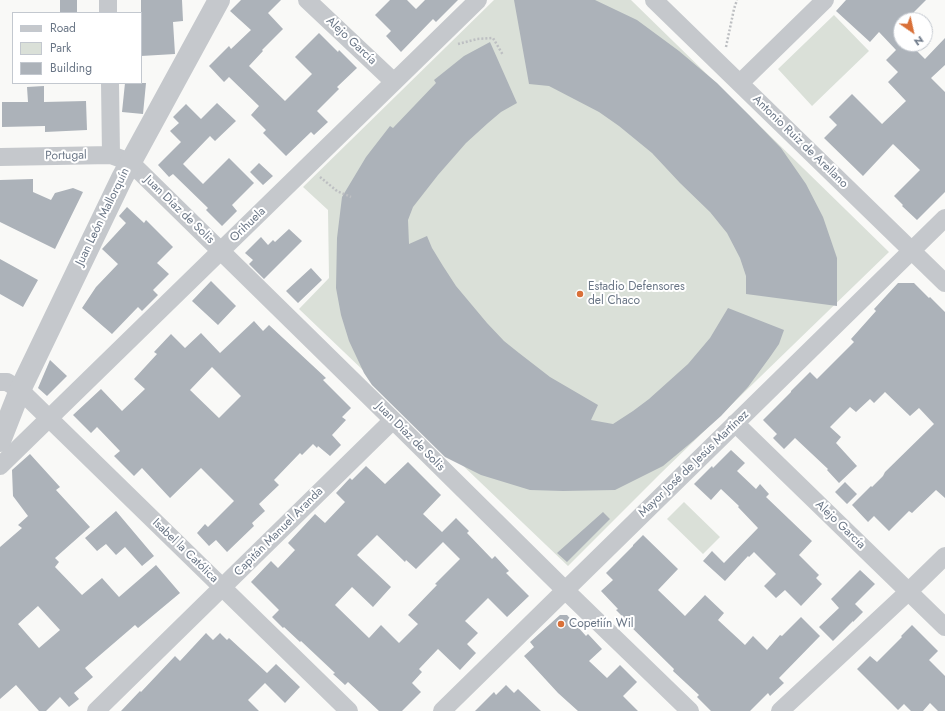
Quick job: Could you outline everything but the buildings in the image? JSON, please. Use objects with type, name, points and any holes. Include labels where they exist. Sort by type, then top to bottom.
[{"type":"street","points":[[108,0],[108,12]]},
{"type":"street","name":"Juan León Mallorquín","points":[[0,441],[20,390],[120,159],[219,0]]},
{"type":"street","name":"Alejo García","points":[[307,0],[394,82]]},
{"type":"street","name":"Orihuela","points":[[0,466],[478,0]]},
{"type":"street","name":"Antonio Ruiz de Arellano","points":[[654,0],[945,283]]},
{"type":"street","points":[[740,83],[825,0]]},
{"type":"street","points":[[110,84],[120,159]]},
{"type":"street","name":"Portugal","points":[[0,156],[120,159]]},
{"type":"street","name":"Juan Díaz de Solis","points":[[120,159],[221,251],[690,711]]},
{"type":"street","name":"Mayor José de Jesús Martínez","points":[[442,711],[945,218]]},
{"type":"street","name":"Isabel la Católica","points":[[0,382],[7,382],[20,390],[50,418],[350,711]]},
{"type":"street","name":"Capitán Manuel Aranda","points":[[96,711],[393,420]]},
{"type":"street","name":"Alejo García","points":[[735,423],[908,592],[945,626]]},
{"type":"street","points":[[780,711],[945,556]]},
{"type":"path","points":[[726,47],[737,0]]},
{"type":"path","points":[[458,44],[477,39],[492,38],[503,55]]},
{"type":"path","points":[[309,165],[321,178],[337,191],[351,197]]},
{"type":"green space","name":"Estadio Defensores del Chaco","points":[[494,0],[631,0],[889,252],[661,473],[568,566],[299,309],[329,278],[328,210],[303,187]]},
{"type":"green space","points":[[834,15],[869,51],[812,106],[778,69]]},
{"type":"green space","points":[[684,502],[720,537],[703,554],[667,519]]},
{"type":"place","name":"Estadio Defensores del Chaco","points":[[580,294]]},
{"type":"place","name":"Copetiín Wil","points":[[561,624]]}]
